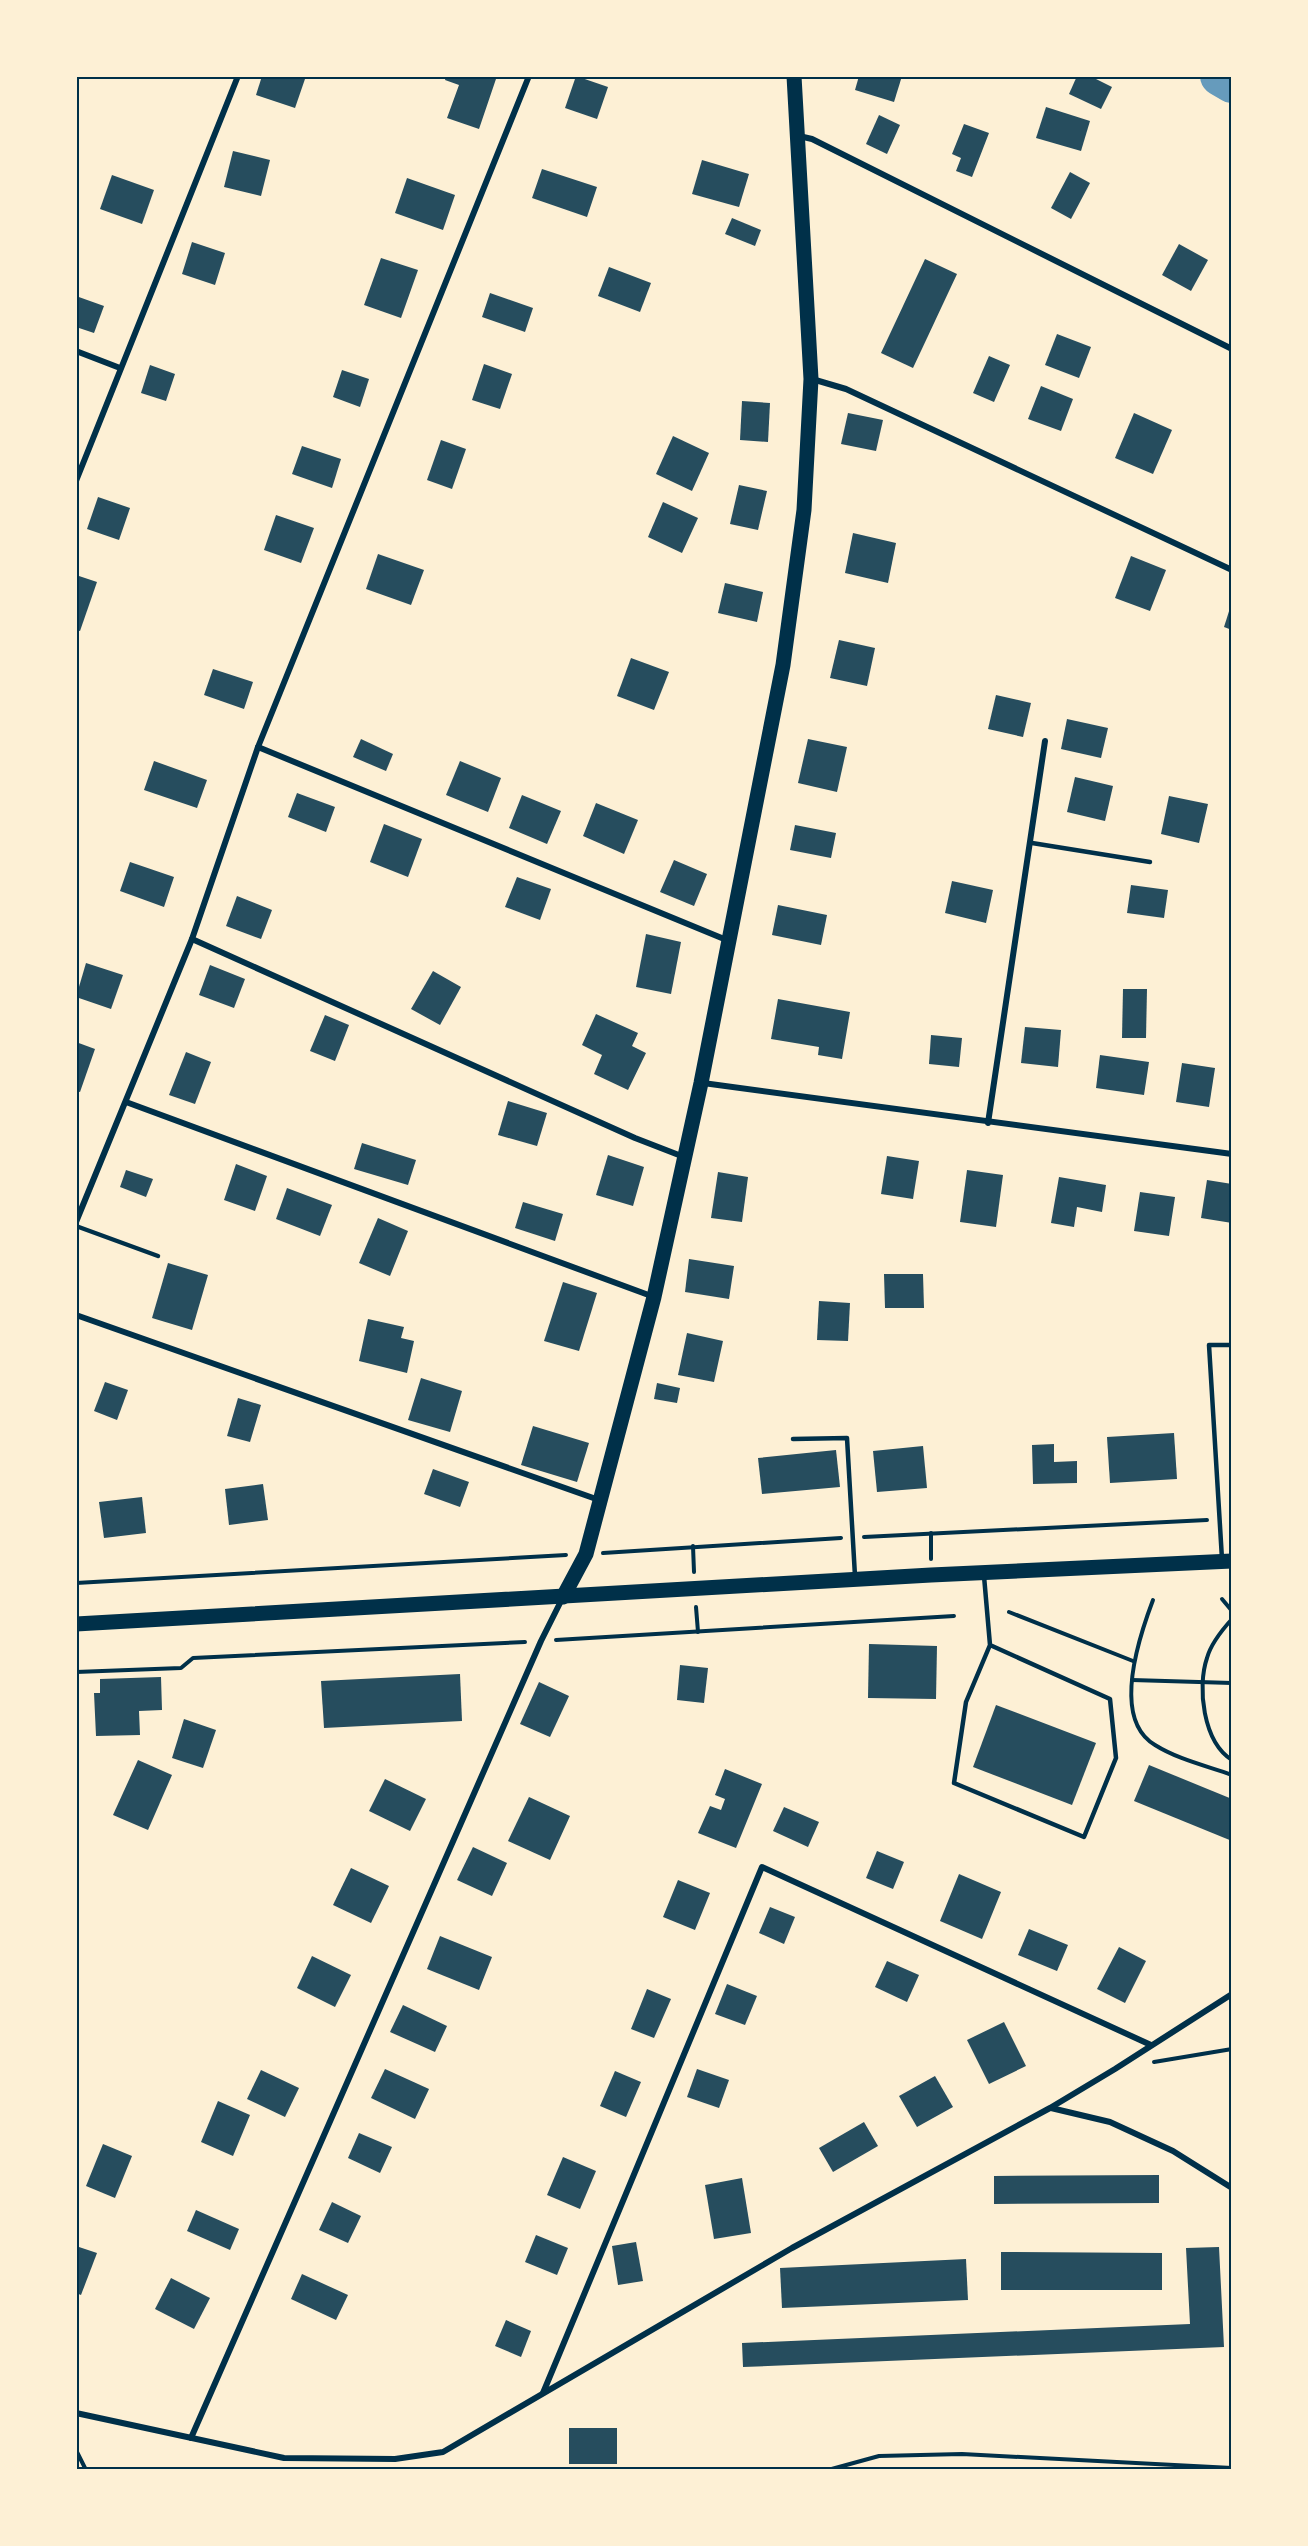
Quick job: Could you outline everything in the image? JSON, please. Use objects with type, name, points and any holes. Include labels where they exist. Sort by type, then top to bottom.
[{"type":"main road","points":[[563,1598],[586,1554],[654,1297],[730,941],[783,664],[804,510],[811,378],[794,76]]},
{"type":"main road","points":[[76,1624],[855,1580],[1227,1562]]},
{"type":"street","points":[[76,481],[238,76]]},
{"type":"street","points":[[76,1224],[192,939],[258,747],[529,76]]},
{"type":"street","points":[[799,136],[812,139],[1232,348]]},
{"type":"street","points":[[76,351],[120,368]]},
{"type":"street","points":[[811,378],[846,389],[1232,570]]},
{"type":"street","points":[[988,1123],[1032,843],[1045,741]]},
{"type":"street","points":[[258,747],[730,941]]},
{"type":"street","points":[[192,939],[635,1138],[684,1157]]},
{"type":"street","points":[[701,1083],[1232,1154]]},
{"type":"street","points":[[126,1102],[654,1297]]},
{"type":"street","points":[[76,1315],[601,1501]]},
{"type":"street","points":[[191,2438],[541,1641],[563,1598]]},
{"type":"street","points":[[542,2393],[762,1867],[1151,2045]]},
{"type":"street","points":[[76,2413],[284,2458],[395,2459],[443,2452],[792,2248],[1050,2108],[1232,1994]]},
{"type":"street","points":[[1050,2108],[1110,2122],[1173,2151],[1232,2188]]},
{"type":"lane","points":[[1032,843],[1150,862]]},
{"type":"lane","points":[[76,1224],[158,1256]]},
{"type":"lane","points":[[1227,1562],[1220,1519],[1209,1346],[1232,1345]]},
{"type":"lane","points":[[794,1439],[848,1438],[855,1580]]},
{"type":"lane","points":[[984,1574],[990,1645],[966,1702],[954,1783],[1084,1837],[1116,1758],[1110,1698],[990,1645]]},
{"type":"path","points":[[76,1583],[853,1537],[1220,1519]]},
{"type":"path","points":[[1222,1599],[1232,1611]]},
{"type":"path","points":[[1153,1600],[1133,1661],[1132,1703],[1138,1728],[1154,1745],[1232,1775]]},
{"type":"path","points":[[1009,1612],[1133,1661]]},
{"type":"path","points":[[76,1672],[181,1668],[192,1658],[541,1641],[954,1616]]},
{"type":"path","points":[[1232,1619],[1218,1635],[1207,1657],[1202,1682],[1206,1716],[1215,1741],[1232,1760]]},
{"type":"path","points":[[1132,1680],[1232,1683]]},
{"type":"path","points":[[1150,2063],[1232,2049]]},
{"type":"path","points":[[76,2451],[86,2469]]},
{"type":"path","points":[[828,2469],[879,2456],[962,2454],[1232,2468]]},
{"type":"building","points":[[262,76],[306,76],[295,108],[256,95]]},
{"type":"building","points":[[446,76],[497,76],[479,129],[447,118],[459,85],[445,80]]},
{"type":"building","points":[[576,76],[608,87],[597,119],[565,108]]},
{"type":"building","points":[[859,76],[902,76],[894,102],[855,90]]},
{"type":"building","points":[[1077,76],[1090,76],[1112,87],[1101,109],[1069,94]]},
{"type":"building","points":[[1046,107],[1090,121],[1081,151],[1036,138]]},
{"type":"building","points":[[879,115],[900,125],[887,154],[866,144]]},
{"type":"building","points":[[964,124],[989,133],[972,177],[956,171],[961,158],[952,154]]},
{"type":"building","points":[[233,151],[270,160],[261,196],[224,187]]},
{"type":"building","points":[[702,160],[749,174],[739,207],[692,194]]},
{"type":"building","points":[[542,169],[597,187],[587,217],[532,198]]},
{"type":"building","points":[[1070,172],[1090,183],[1071,219],[1051,208]]},
{"type":"building","points":[[112,175],[154,190],[142,224],[100,209]]},
{"type":"building","points":[[407,178],[455,195],[443,230],[395,213]]},
{"type":"building","points":[[732,218],[761,230],[755,246],[725,234]]},
{"type":"building","points":[[192,242],[225,253],[215,285],[182,274]]},
{"type":"building","points":[[1179,244],[1208,260],[1191,291],[1162,275]]},
{"type":"building","points":[[381,258],[418,270],[401,318],[364,305]]},
{"type":"building","points":[[925,259],[957,274],[913,368],[881,353]]},
{"type":"building","points":[[609,267],[651,283],[640,312],[598,296]]},
{"type":"building","points":[[490,293],[533,308],[525,332],[482,317]]},
{"type":"building","points":[[76,296],[104,306],[94,333],[76,327]]},
{"type":"building","points":[[1057,334],[1091,347],[1079,378],[1045,365]]},
{"type":"building","points":[[989,356],[1010,365],[994,402],[973,393]]},
{"type":"building","points":[[484,364],[512,374],[500,409],[472,400]]},
{"type":"building","points":[[150,365],[175,374],[166,401],[141,393]]},
{"type":"building","points":[[342,370],[369,379],[360,407],[333,397]]},
{"type":"building","points":[[1041,386],[1073,399],[1061,431],[1028,419]]},
{"type":"building","points":[[742,401],[770,403],[768,442],[740,440]]},
{"type":"building","points":[[848,413],[883,420],[876,451],[841,444]]},
{"type":"building","points":[[1134,413],[1172,430],[1153,474],[1115,458]]},
{"type":"building","points":[[673,436],[709,453],[692,491],[656,474]]},
{"type":"building","points":[[441,440],[466,449],[452,489],[427,480]]},
{"type":"building","points":[[302,446],[341,459],[332,488],[292,474]]},
{"type":"building","points":[[739,485],[767,491],[758,530],[730,524]]},
{"type":"building","points":[[98,497],[130,508],[119,540],[87,529]]},
{"type":"building","points":[[663,502],[698,518],[682,553],[648,537]]},
{"type":"building","points":[[276,515],[314,528],[301,563],[264,550]]},
{"type":"building","points":[[853,533],[896,543],[888,583],[845,573]]},
{"type":"building","points":[[378,554],[424,570],[411,605],[366,589]]},
{"type":"building","points":[[1131,556],[1166,570],[1150,611],[1115,598]]},
{"type":"building","points":[[76,575],[97,582],[80,631],[76,630]]},
{"type":"building","points":[[725,583],[763,592],[757,622],[718,613]]},
{"type":"building","points":[[1232,605],[1232,630],[1224,627]]},
{"type":"building","points":[[839,640],[875,648],[867,686],[830,678]]},
{"type":"building","points":[[631,658],[669,672],[654,710],[617,696]]},
{"type":"building","points":[[213,669],[253,682],[244,709],[204,695]]},
{"type":"building","points":[[996,695],[1031,703],[1023,737],[988,729]]},
{"type":"building","points":[[1067,719],[1108,728],[1101,758],[1061,749]]},
{"type":"building","points":[[361,739],[393,754],[386,771],[353,757]]},
{"type":"building","points":[[808,739],[847,747],[837,792],[798,783]]},
{"type":"building","points":[[154,761],[207,780],[197,808],[144,790]]},
{"type":"building","points":[[460,761],[501,778],[488,812],[446,795]]},
{"type":"building","points":[[1075,777],[1113,786],[1105,821],[1067,812]]},
{"type":"building","points":[[297,793],[335,807],[326,832],[288,817]]},
{"type":"building","points":[[522,795],[561,811],[547,844],[509,828]]},
{"type":"building","points":[[1169,796],[1208,804],[1199,843],[1161,834]]},
{"type":"building","points":[[596,803],[638,820],[624,854],[583,836]]},
{"type":"building","points":[[384,824],[422,839],[408,877],[370,862]]},
{"type":"building","points":[[795,825],[836,833],[831,858],[790,850]]},
{"type":"building","points":[[674,860],[707,874],[694,906],[660,892]]},
{"type":"building","points":[[130,862],[174,877],[164,907],[120,891]]},
{"type":"building","points":[[517,877],[551,889],[540,920],[505,907]]},
{"type":"building","points":[[952,881],[993,890],[986,923],[945,913]]},
{"type":"building","points":[[1131,885],[1168,890],[1164,918],[1127,913]]},
{"type":"building","points":[[237,896],[272,910],[261,939],[226,926]]},
{"type":"building","points":[[778,905],[827,915],[821,945],[772,935]]},
{"type":"building","points":[[646,934],[681,942],[671,994],[636,987]]},
{"type":"building","points":[[86,963],[123,975],[111,1009],[76,997]]},
{"type":"building","points":[[210,965],[245,979],[234,1008],[199,995]]},
{"type":"building","points":[[433,971],[461,987],[440,1025],[411,1009]]},
{"type":"building","points":[[1123,989],[1147,989],[1146,1038],[1122,1038]]},
{"type":"building","points":[[778,999],[850,1012],[842,1059],[818,1055],[819,1047],[771,1039]]},
{"type":"building","points":[[596,1014],[638,1033],[632,1046],[646,1053],[628,1090],[594,1074],[602,1055],[582,1045]]},
{"type":"building","points":[[325,1015],[349,1025],[335,1061],[310,1051]]},
{"type":"building","points":[[1025,1027],[1061,1030],[1058,1067],[1021,1063]]},
{"type":"building","points":[[931,1035],[962,1038],[959,1067],[929,1064]]},
{"type":"building","points":[[76,1042],[95,1049],[80,1092],[76,1091]]},
{"type":"building","points":[[186,1052],[211,1062],[195,1104],[169,1095]]},
{"type":"building","points":[[1100,1055],[1149,1062],[1144,1095],[1096,1088]]},
{"type":"building","points":[[1182,1063],[1215,1068],[1209,1107],[1176,1102]]},
{"type":"building","points":[[508,1101],[547,1113],[537,1146],[498,1135]]},
{"type":"building","points":[[362,1143],[416,1160],[408,1185],[354,1169]]},
{"type":"building","points":[[608,1155],[644,1167],[633,1206],[596,1195]]},
{"type":"building","points":[[887,1156],[919,1161],[913,1199],[881,1194]]},
{"type":"building","points":[[236,1164],[267,1176],[255,1211],[224,1200]]},
{"type":"building","points":[[126,1170],[153,1179],[146,1197],[120,1187]]},
{"type":"building","points":[[967,1170],[1003,1175],[996,1227],[960,1222]]},
{"type":"building","points":[[718,1172],[748,1177],[742,1222],[711,1218]]},
{"type":"building","points":[[1059,1177],[1106,1185],[1102,1212],[1077,1207],[1074,1227],[1051,1223]]},
{"type":"building","points":[[1207,1180],[1232,1184],[1232,1223],[1201,1218]]},
{"type":"building","points":[[287,1188],[332,1205],[320,1236],[276,1219]]},
{"type":"building","points":[[1140,1192],[1175,1197],[1169,1236],[1134,1231]]},
{"type":"building","points":[[523,1202],[563,1214],[555,1241],[515,1228]]},
{"type":"building","points":[[378,1218],[408,1231],[390,1276],[359,1263]]},
{"type":"building","points":[[689,1259],[734,1266],[729,1299],[685,1292]]},
{"type":"building","points":[[168,1263],[208,1275],[192,1330],[152,1318]]},
{"type":"building","points":[[884,1274],[923,1274],[924,1308],[885,1308]]},
{"type":"building","points":[[563,1282],[597,1293],[579,1351],[544,1341]]},
{"type":"building","points":[[819,1301],[850,1303],[848,1341],[817,1340]]},
{"type":"building","points":[[368,1319],[404,1327],[401,1338],[414,1341],[407,1373],[359,1361]]},
{"type":"building","points":[[687,1333],[723,1341],[714,1382],[678,1375]]},
{"type":"building","points":[[421,1378],[462,1391],[450,1432],[408,1420]]},
{"type":"building","points":[[105,1382],[128,1390],[117,1420],[94,1411]]},
{"type":"building","points":[[657,1383],[680,1388],[677,1403],[654,1399]]},
{"type":"building","points":[[238,1398],[261,1405],[250,1442],[227,1436]]},
{"type":"building","points":[[533,1426],[589,1443],[577,1482],[521,1465]]},
{"type":"building","points":[[1174,1433],[1177,1479],[1110,1483],[1107,1437]]},
{"type":"building","points":[[1054,1444],[1054,1462],[1077,1461],[1077,1483],[1033,1484],[1032,1445]]},
{"type":"building","points":[[923,1446],[927,1488],[877,1492],[873,1451]]},
{"type":"building","points":[[836,1450],[840,1487],[762,1494],[758,1458]]},
{"type":"building","points":[[433,1469],[469,1482],[460,1507],[424,1494]]},
{"type":"building","points":[[263,1484],[268,1520],[229,1525],[225,1489]]},
{"type":"building","points":[[142,1497],[146,1533],[104,1538],[99,1502]]},
{"type":"building","points":[[869,1644],[937,1646],[936,1699],[868,1698]]},
{"type":"building","points":[[680,1665],[708,1668],[704,1703],[677,1700]]},
{"type":"building","points":[[460,1674],[462,1721],[324,1728],[321,1681]]},
{"type":"building","points":[[161,1677],[162,1710],[139,1711],[140,1735],[96,1736],[94,1693],[100,1693],[100,1679]]},
{"type":"building","points":[[539,1682],[569,1696],[550,1737],[520,1724]]},
{"type":"building","points":[[996,1705],[1096,1743],[1072,1805],[973,1767]]},
{"type":"building","points":[[184,1719],[216,1730],[203,1768],[172,1758]]},
{"type":"building","points":[[138,1760],[172,1775],[148,1830],[113,1815]]},
{"type":"building","points":[[1149,1765],[1232,1799],[1232,1841],[1134,1801]]},
{"type":"building","points":[[725,1769],[762,1784],[736,1848],[698,1833],[710,1806],[721,1810],[725,1799],[715,1795]]},
{"type":"building","points":[[385,1779],[426,1799],[410,1831],[369,1811]]},
{"type":"building","points":[[529,1797],[570,1816],[550,1860],[508,1841]]},
{"type":"building","points":[[784,1807],[819,1822],[808,1847],[773,1831]]},
{"type":"building","points":[[473,1847],[507,1863],[492,1896],[457,1880]]},
{"type":"building","points":[[877,1851],[904,1862],[893,1889],[866,1878]]},
{"type":"building","points":[[351,1868],[389,1886],[371,1923],[333,1905]]},
{"type":"building","points":[[959,1874],[1001,1892],[982,1939],[940,1921]]},
{"type":"building","points":[[678,1880],[710,1893],[695,1930],[663,1917]]},
{"type":"building","points":[[770,1907],[795,1917],[784,1944],[759,1933]]},
{"type":"building","points":[[1029,1929],[1068,1945],[1057,1971],[1018,1955]]},
{"type":"building","points":[[440,1936],[492,1957],[479,1990],[427,1969]]},
{"type":"building","points":[[1119,1947],[1146,1961],[1125,2003],[1097,1989]]},
{"type":"building","points":[[312,1956],[351,1975],[335,2007],[297,1988]]},
{"type":"building","points":[[887,1961],[919,1975],[907,2002],[875,1987]]},
{"type":"building","points":[[727,1984],[757,1996],[745,2025],[715,2014]]},
{"type":"building","points":[[647,1989],[671,1999],[654,2038],[631,2029]]},
{"type":"building","points":[[403,2005],[447,2026],[435,2052],[390,2032]]},
{"type":"building","points":[[1004,2022],[1026,2066],[989,2084],[967,2040]]},
{"type":"building","points":[[385,2069],[429,2089],[415,2119],[371,2098]]},
{"type":"building","points":[[697,2069],[729,2080],[719,2108],[687,2097]]},
{"type":"building","points":[[261,2070],[299,2088],[285,2117],[247,2099]]},
{"type":"building","points":[[615,2071],[641,2082],[626,2117],[600,2106]]},
{"type":"building","points":[[935,2076],[953,2107],[917,2127],[899,2096]]},
{"type":"building","points":[[218,2101],[250,2115],[233,2156],[201,2142]]},
{"type":"building","points":[[864,2122],[878,2146],[833,2172],[819,2148]]},
{"type":"building","points":[[359,2133],[392,2147],[380,2173],[348,2158]]},
{"type":"building","points":[[103,2144],[132,2156],[115,2198],[86,2186]]},
{"type":"building","points":[[563,2157],[596,2171],[580,2209],[547,2195]]},
{"type":"building","points":[[1159,2175],[1159,2203],[994,2204],[994,2176]]},
{"type":"building","points":[[742,2178],[751,2233],[714,2239],[705,2185]]},
{"type":"building","points":[[332,2202],[361,2216],[348,2243],[319,2230]]},
{"type":"building","points":[[196,2210],[239,2229],[230,2250],[187,2231]]},
{"type":"building","points":[[536,2235],[568,2248],[557,2275],[525,2262]]},
{"type":"building","points":[[636,2242],[643,2281],[618,2285],[612,2246]]},
{"type":"building","points":[[76,2246],[97,2253],[81,2295],[76,2293]]},
{"type":"building","points":[[1219,2247],[1224,2347],[743,2367],[742,2343],[1190,2324],[1186,2248]]},
{"type":"building","points":[[1001,2252],[1162,2253],[1162,2290],[1001,2290]]},
{"type":"building","points":[[966,2259],[968,2300],[782,2308],[780,2268]]},
{"type":"building","points":[[302,2274],[348,2295],[336,2320],[291,2299]]},
{"type":"building","points":[[171,2278],[210,2298],[194,2329],[155,2309]]},
{"type":"building","points":[[506,2320],[531,2331],[521,2357],[495,2346]]},
{"type":"building","points":[[569,2428],[617,2428],[617,2464],[569,2464]]},
{"type":"waterway","points":[[1220,76],[1232,83]]}]
